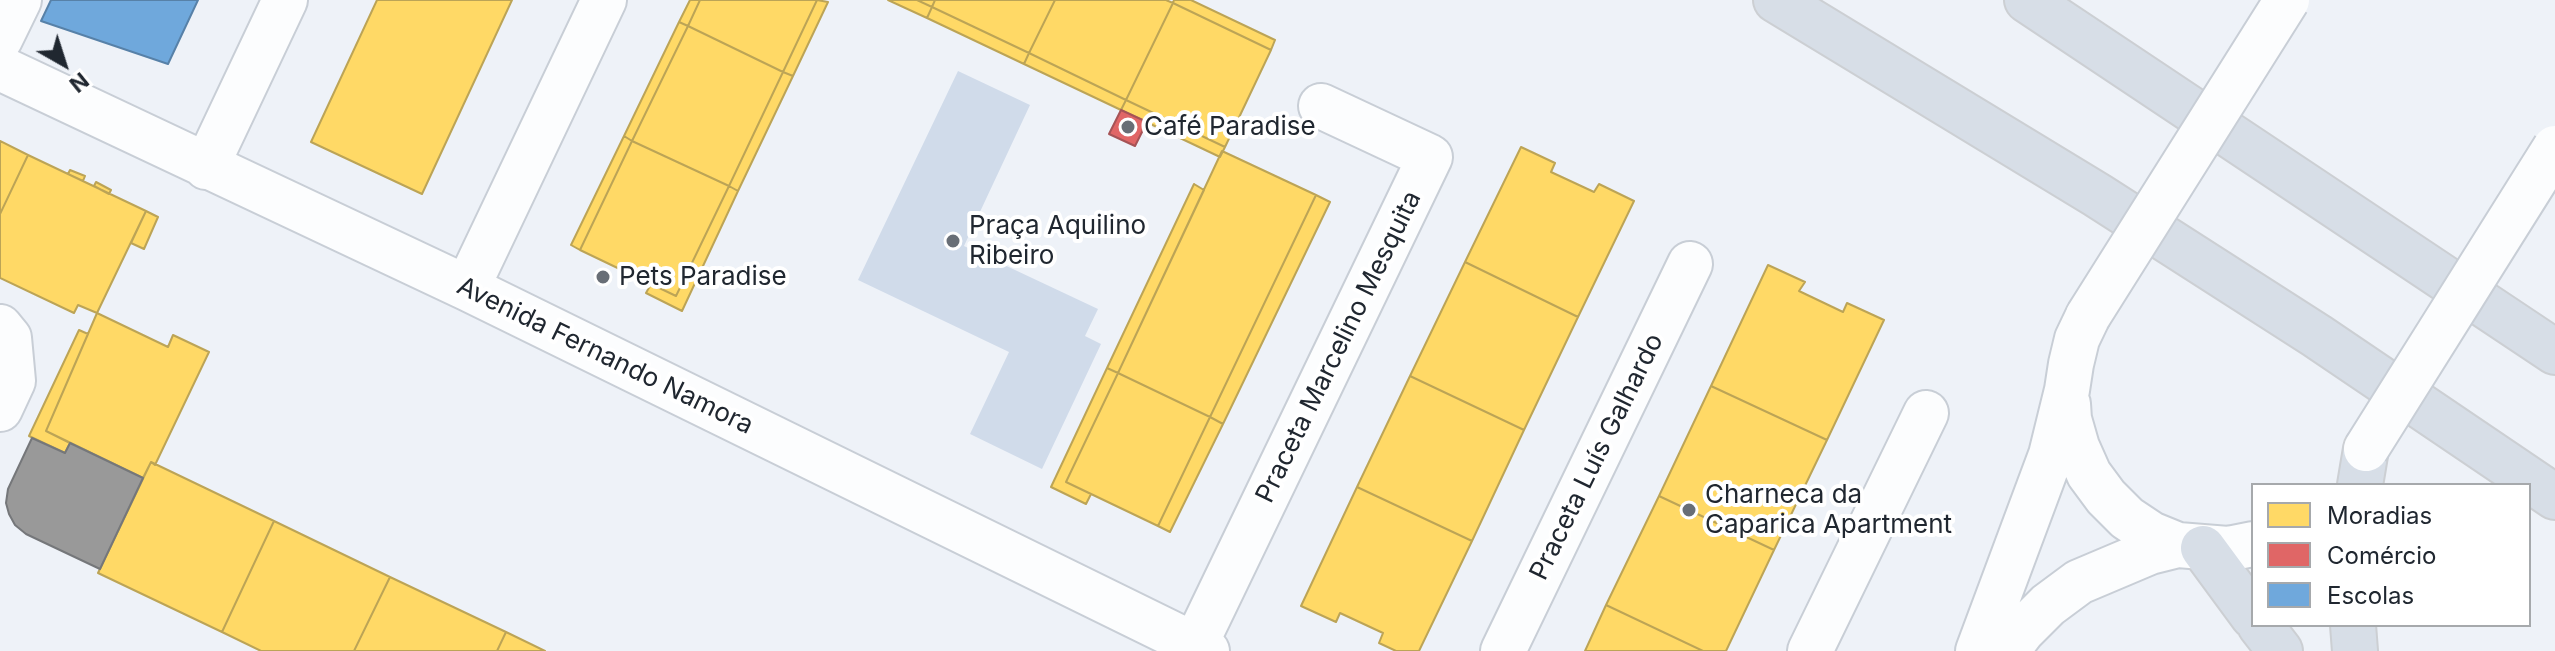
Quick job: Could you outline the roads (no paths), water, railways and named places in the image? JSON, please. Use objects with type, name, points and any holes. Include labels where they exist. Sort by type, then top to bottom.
[{"type":"highway","points":[[1776,0],[2097,195],[2317,336],[2555,497]]},
{"type":"highway","points":[[2027,0],[2555,352]]},
{"type":"highway","points":[[2317,336],[2497,483]]},
{"type":"highway","points":[[2531,512],[2555,531]]},
{"type":"highway","points":[[2190,547],[2251,614]]},
{"type":"highway","points":[[2262,627],[2280,651]]},
{"type":"highway","points":[[2353,627],[2355,651]]},
{"type":"street","points":[[0,39],[19,0]]},
{"type":"street","points":[[206,167],[285,0]]},
{"type":"street","points":[[467,288],[604,0]]},
{"type":"street","points":[[1978,651],[2051,455],[2077,339],[2088,316],[2287,0]]},
{"type":"street","name":"Avenida Fernando Namora","points":[[0,68],[467,288],[1201,648]]},
{"type":"street","name":"Praceta Marcelino Mesquita","points":[[1201,648],[1430,157],[1321,106]]},
{"type":"street","points":[[2357,473],[2555,148]]},
{"type":"street","name":"Praceta Luís Galhardo","points":[[1503,651],[1690,264]]},
{"type":"street","points":[[0,327],[9,338],[13,381],[0,409]]},
{"type":"street","points":[[2067,390],[2069,419],[2077,447],[2089,474],[2106,497],[2127,518],[2151,534],[2190,547]]},
{"type":"street","points":[[1810,651],[1926,413]]},
{"type":"street","points":[[2007,651],[2048,605],[2079,582],[2150,552],[2190,547],[2228,549],[2251,544]]},
{"type":"place","name":"Café Paradise","points":[[1128,127]]},
{"type":"place","name":"Praça Aquilino Ribeiro","points":[[953,241]]},
{"type":"place","name":"Pets Paradise","points":[[603,277]]},
{"type":"place","name":"Charneca da Caparica Apartment","points":[[1689,510]]}]
